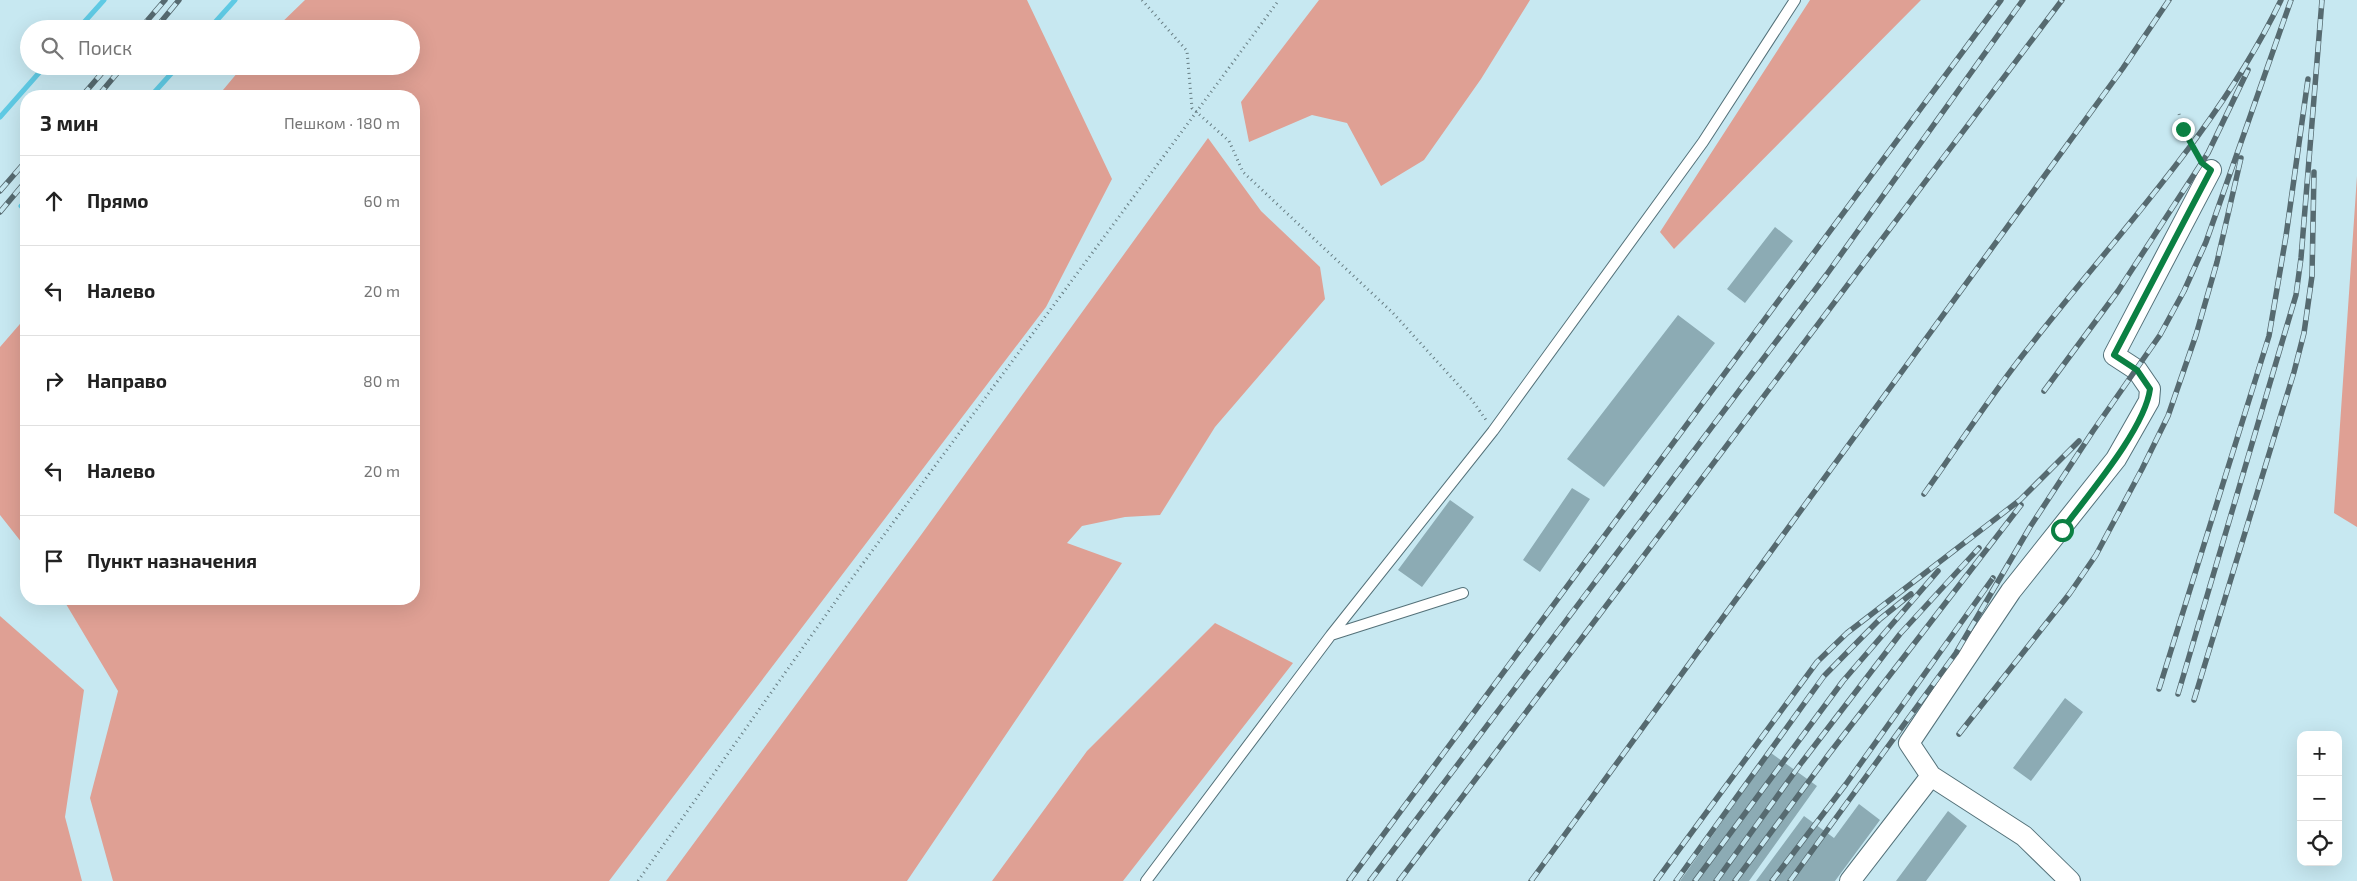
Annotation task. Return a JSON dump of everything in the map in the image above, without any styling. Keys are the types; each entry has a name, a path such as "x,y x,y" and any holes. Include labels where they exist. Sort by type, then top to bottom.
{"street":[{"path":"2070,881 2024,836 1931,776 1910,743 2011,590 2062,530 2116,459 2149,401 2150,389 2137,370 2114,355 2211,170"},
{"path":"1850,881 1931,776"}],"lane":[{"path":"1146,881 1331,635 1493,431 1703,142 1795,0"},
{"path":"1331,635 1463,593"}],"path":[{"path":"1142,0 1187,51 1192,108 1196,114 1229,141 1243,172 1393,313 1472,400 1493,431"},
{"path":"638,881 850,581 1279,0"},
{"path":"2179,114 2190,145 2202,163 2211,170"}],"shaded area":[{"path":"305,0 1027,0 1112,179 1046,307 609,881 113,881 90,798 118,691 67,605 420,605 420,90 223,90 236,75 420,75 420,20 284,20"},
{"path":"1319,0 1530,0 1481,79 1424,160 1381,186 1347,123 1312,115 1249,142 1241,102"},
{"path":"1810,0 1921,0 1674,249 1660,232"},
{"path":"1208,138 1261,211 1320,267 1325,299 1215,427 1160,515 1125,517 1082,526 1067,543 1122,563 907,881 666,881 921,535"},
{"path":"2357,176 2357,527 2334,513"},
{"path":"20,324 20,540 0,515 0,347"},
{"path":"0,616 84,690 65,817 82,881 0,881"},
{"path":"1215,623 1293,663 1123,881 992,881 1087,751"}],"building":[{"path":"1775,227 1793,241 1745,303 1727,289"},
{"path":"1678,315 1715,343 1604,487 1567,459"},
{"path":"1572,488 1590,499 1540,572 1523,560"},
{"path":"1450,500 1474,517 1422,587 1398,570"},
{"path":"2065,698 2083,712 2031,781 2013,768"},
{"path":"1771,753 1817,786 1749,881 1680,881"},
{"path":"1859,804 1880,820 1835,881 1756,881 1804,816 1834,838"},
{"path":"1948,811 1967,826 1926,881 1896,881"}],"waterway":[{"path":"86,20 104,0"},
{"path":"217,20 235,0"},
{"path":"24,90 37,75"},
{"path":"156,90 170,75"},
{"path":"0,117 20,94"}],"railway":[{"path":"148,20 165,0"},
{"path":"162,20 179,0"},
{"path":"1349,881 2001,0"},
{"path":"1370,881 1827,274 2023,0"},
{"path":"1399,881 2062,0"},
{"path":"1531,881 2123,68 2169,0"},
{"path":"1924,494 2016,364 2197,137 2228,93 2256,47 2281,0"},
{"path":"1790,881 1956,653 2030,527 2093,431 2160,335 2184,291 2206,242 2291,0"},
{"path":"2178,694 2296,295 2301,258 2322,0"},
{"path":"2044,391 2118,291 2208,153 2248,70"},
{"path":"87,90 100,75"},
{"path":"103,90 116,75"},
{"path":"2159,689 2269,336 2286,236 2308,79"},
{"path":"1959,734 2070,593 2096,555 2168,416 2196,335 2217,262 2241,158"},
{"path":"0,191 20,168"},
{"path":"2194,700 2294,372 2304,333 2312,276 2314,172"},
{"path":"0,212 20,188"},
{"path":"1656,881 1817,662 1847,633 2020,500 2079,441"},
{"path":"1735,881 1829,754 2021,505"},
{"path":"1716,881 1802,762 1900,634 1979,548"},
{"path":"1695,881 1843,681 1938,571"},
{"path":"1772,881 1846,784 1993,578"},
{"path":"1676,881 1824,676 1880,619 1911,594"}],"route":[{"path":"2062,530 2116,459 2149,401 2150,389 2137,370 2114,355 2211,170 2202,163 2190,145 2183,129"}]}
